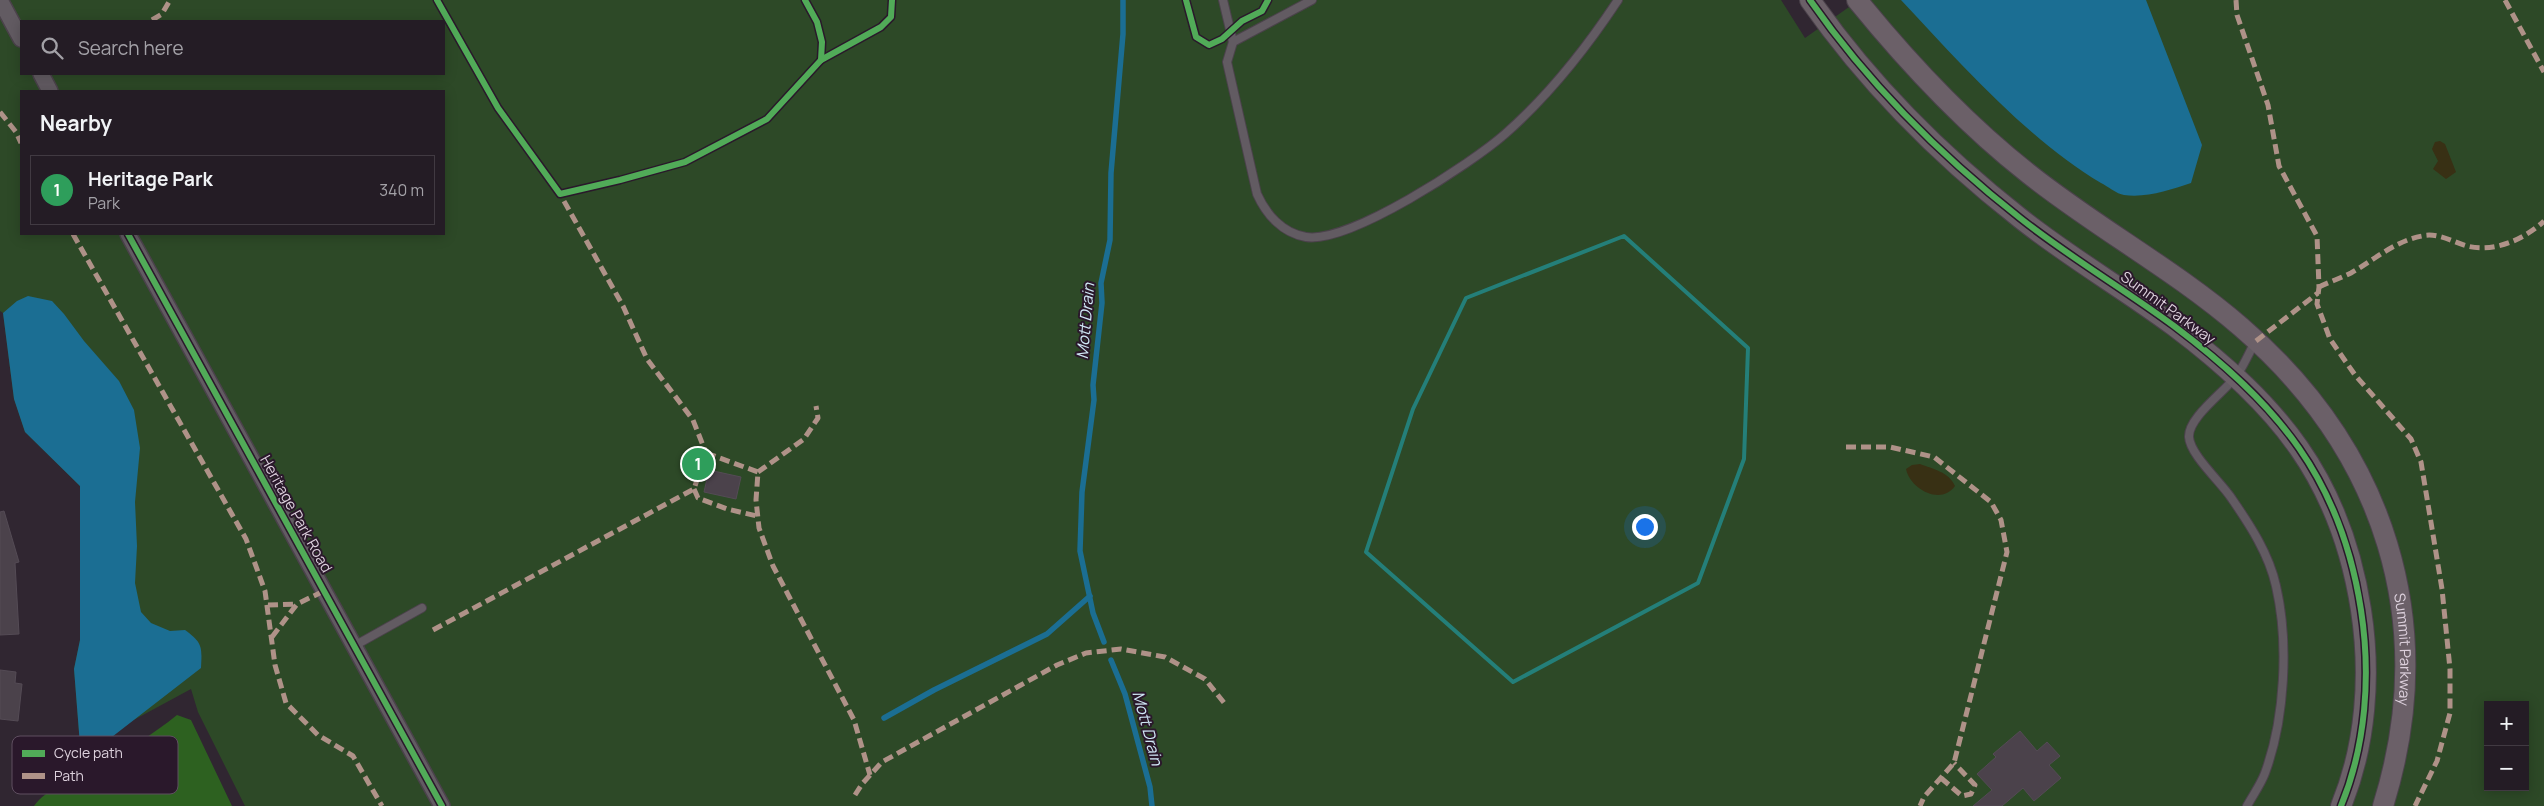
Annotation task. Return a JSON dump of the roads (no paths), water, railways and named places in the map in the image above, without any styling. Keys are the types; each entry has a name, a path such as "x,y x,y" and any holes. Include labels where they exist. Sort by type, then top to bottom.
{"street":[{"path":"0,0 20,37"},
{"name":"Summit Parkway","path":"1810,0 1871,78 1925,135 1971,177 2044,236 2173,325 2236,376 2268,407 2301,449 2332,509 2343,535 2357,583 2364,630 2366,677 2364,705 2354,764 2341,806"},
{"name":"Summit Parkway","path":"1857,0 1897,50 1983,136 2029,174 2214,306 2256,341 2307,394 2345,446 2367,489 2392,561 2405,638 2405,687 2399,740 2383,806"},
{"path":"41,75 49,90"},
{"name":"Heritage Park Road","path":"129,235 442,806"}],"lane":[{"path":"1223,0 1233,42 1227,62 1257,194 1264,210 1284,228 1306,237 1330,235 1416,196 1484,152 1542,98 1618,0"},
{"path":"1233,42 1312,0"},
{"path":"2247,806 2265,773 2276,731 2284,675 2280,608 2276,584 2256,535 2228,491 2193,449 2189,437 2193,426 2208,406 2236,376 2256,341"},
{"path":"354,646 422,608"}],"water":[{"path":"1901,0 2146,0 2202,145 2191,183 2158,193 2133,196 2115,192 2074,166 2021,123 1970,74"},
{"path":"28,296 52,301 119,381 134,410 140,448 135,502 137,546 135,583 141,612 151,623 170,631 185,630 195,638 201,650 201,668 113,736 79,736 74,669 80,640 80,486 25,432 14,399 3,313 17,301"}],"waterway":[{"name":"Mott Drain","path":"1104,642 1093,613 1080,551 1082,492 1094,400 1093,385 1102,303 1101,283 1110,240 1111,173 1123,34 1123,0"},
{"path":"884,718 934,690 1047,634 1090,596"},
{"name":"Mott Drain","path":"1111,660 1125,694 1150,787 1152,806"}],"place":[{"name":"Heritage Park","path":"698,464"}]}
